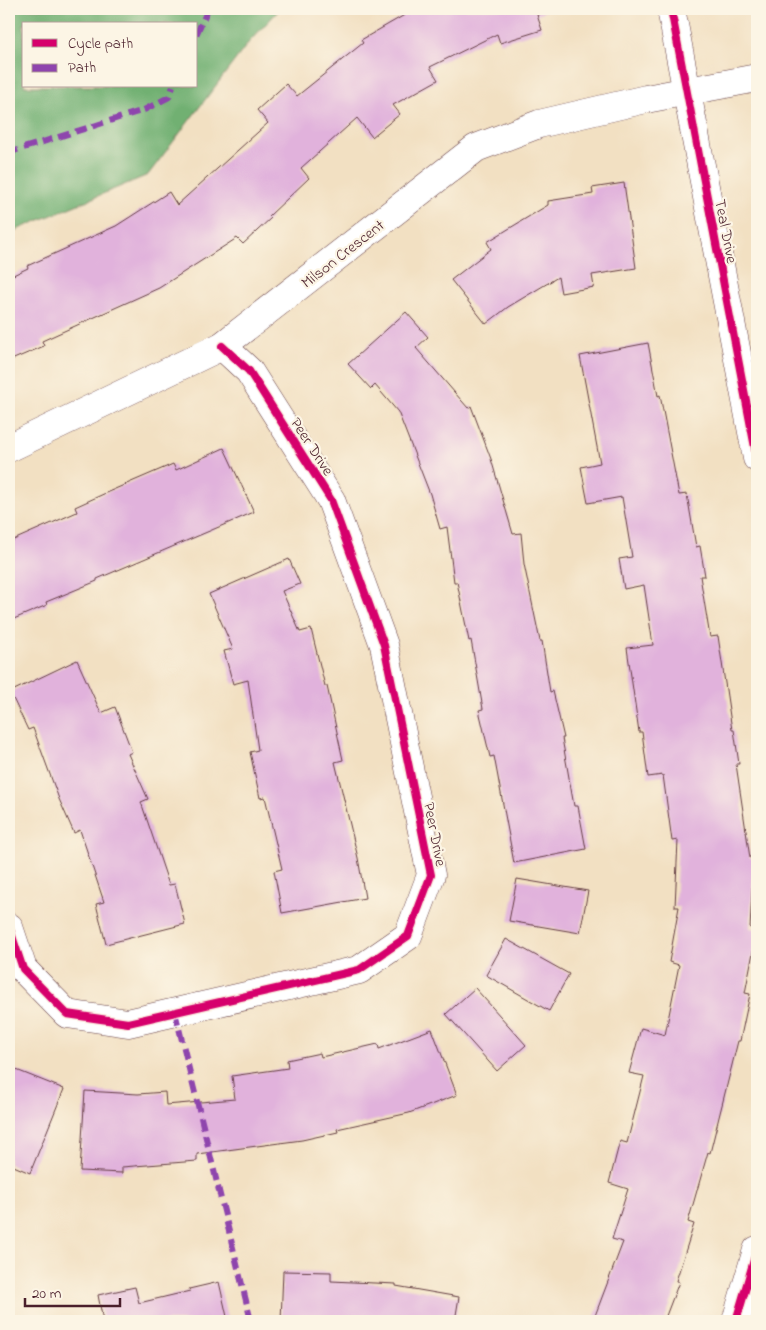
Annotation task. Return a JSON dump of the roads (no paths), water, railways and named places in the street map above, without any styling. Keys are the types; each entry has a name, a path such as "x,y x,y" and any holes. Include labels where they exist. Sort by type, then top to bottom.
{"street":[{"name":"Teal Drive","path":"671,9 757,458"},
{"name":"Milson Crescent","path":"9,448 222,346 476,148 539,124 646,99 757,78"},
{"name":"Peer Drive","path":"9,927 23,969 67,1014 128,1023 359,970 408,936 431,875 384,645 331,500 249,371 222,346"},
{"path":"736,1321 757,1250"}]}
